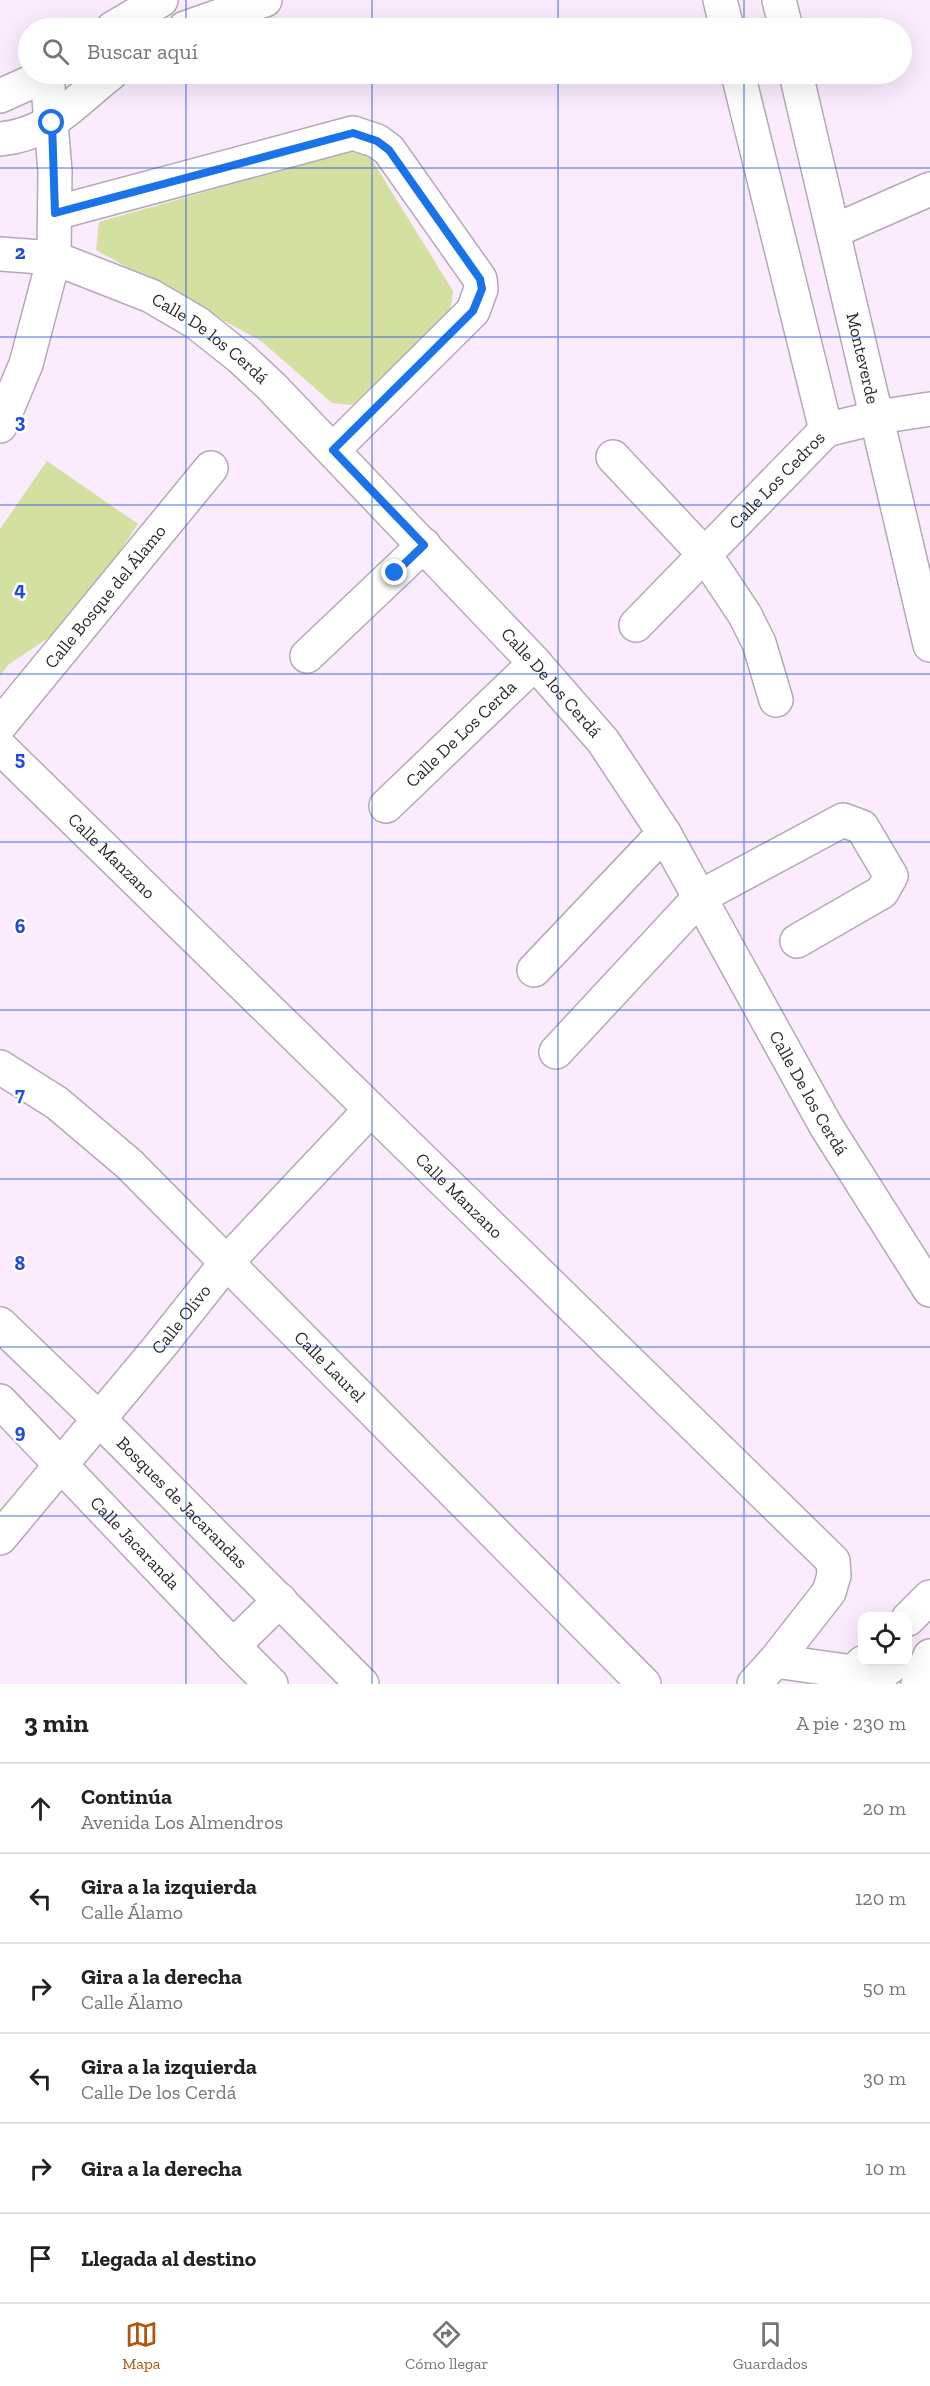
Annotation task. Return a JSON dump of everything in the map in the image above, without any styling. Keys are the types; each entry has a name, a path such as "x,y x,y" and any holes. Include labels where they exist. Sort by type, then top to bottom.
{"street":[{"path":"130,18 161,0"},
{"path":"204,18 229,5 265,0"},
{"path":"720,0 724,18"},
{"path":"779,0 784,18"},
{"path":"0,96 26,84"},
{"path":"0,426 26,364 54,258 55,213 49,84"},
{"path":"0,139 30,134 52,123 98,84"},
{"path":"740,84 826,429"},
{"name":"Monteverde","path":"798,84 930,645"},
{"path":"55,213 353,133 377,141 389,150 480,279 482,289 473,311 333,450"},
{"path":"834,231 930,189"},
{"name":"Calle De los Cerdá","path":"0,254 54,258 151,296 197,322 241,358 333,450 535,663 603,741 664,833 826,1126 930,1290"},
{"name":"Calle Los Cedros","path":"636,625 826,429 878,417 930,409"},
{"path":"613,457 705,555 750,624 759,643 776,700"},
{"name":"Calle Bosque del Álamo","path":"0,725 211,468"},
{"path":"307,656 424,545"},
{"name":"Calle De Los Cerda","path":"387,806 535,663"},
{"name":"Calle Manzano","path":"0,747 833,1561 834,1575 829,1592 765,1672"},
{"path":"556,1052 700,897 843,820 862,827 891,876 882,892 797,941"},
{"path":"534,970 664,833"},
{"name":"Calle Laurel","path":"0,1067 57,1103 129,1164 644,1684"},
{"name":"Calle Olivo","path":"0,1538 100,1420 226,1263 370,1110"},
{"name":"Bosques de Jacarandas","path":"0,1324 100,1420 362,1684"},
{"name":"Calle Jacaranda","path":"0,1401 272,1684"},
{"path":"912,1615 930,1597"},
{"path":"233,1646 280,1600"},
{"path":"912,1650 930,1638"},
{"path":"918,1684 930,1656"},
{"path":"856,1676 885,1666"},
{"name":"Calle Manzano","path":"765,1672 856,1676"}],"green space":[{"path":"364,147 453,291 450,313 352,405 332,403 261,341 96,250 99,222"},
{"path":"47,461 138,524 72,622 8,665 0,676 0,529"}],"route":[{"path":"52,123 55,213 353,133 377,141 389,150 480,279 482,289 473,311 333,450 424,545 395,573"}]}
